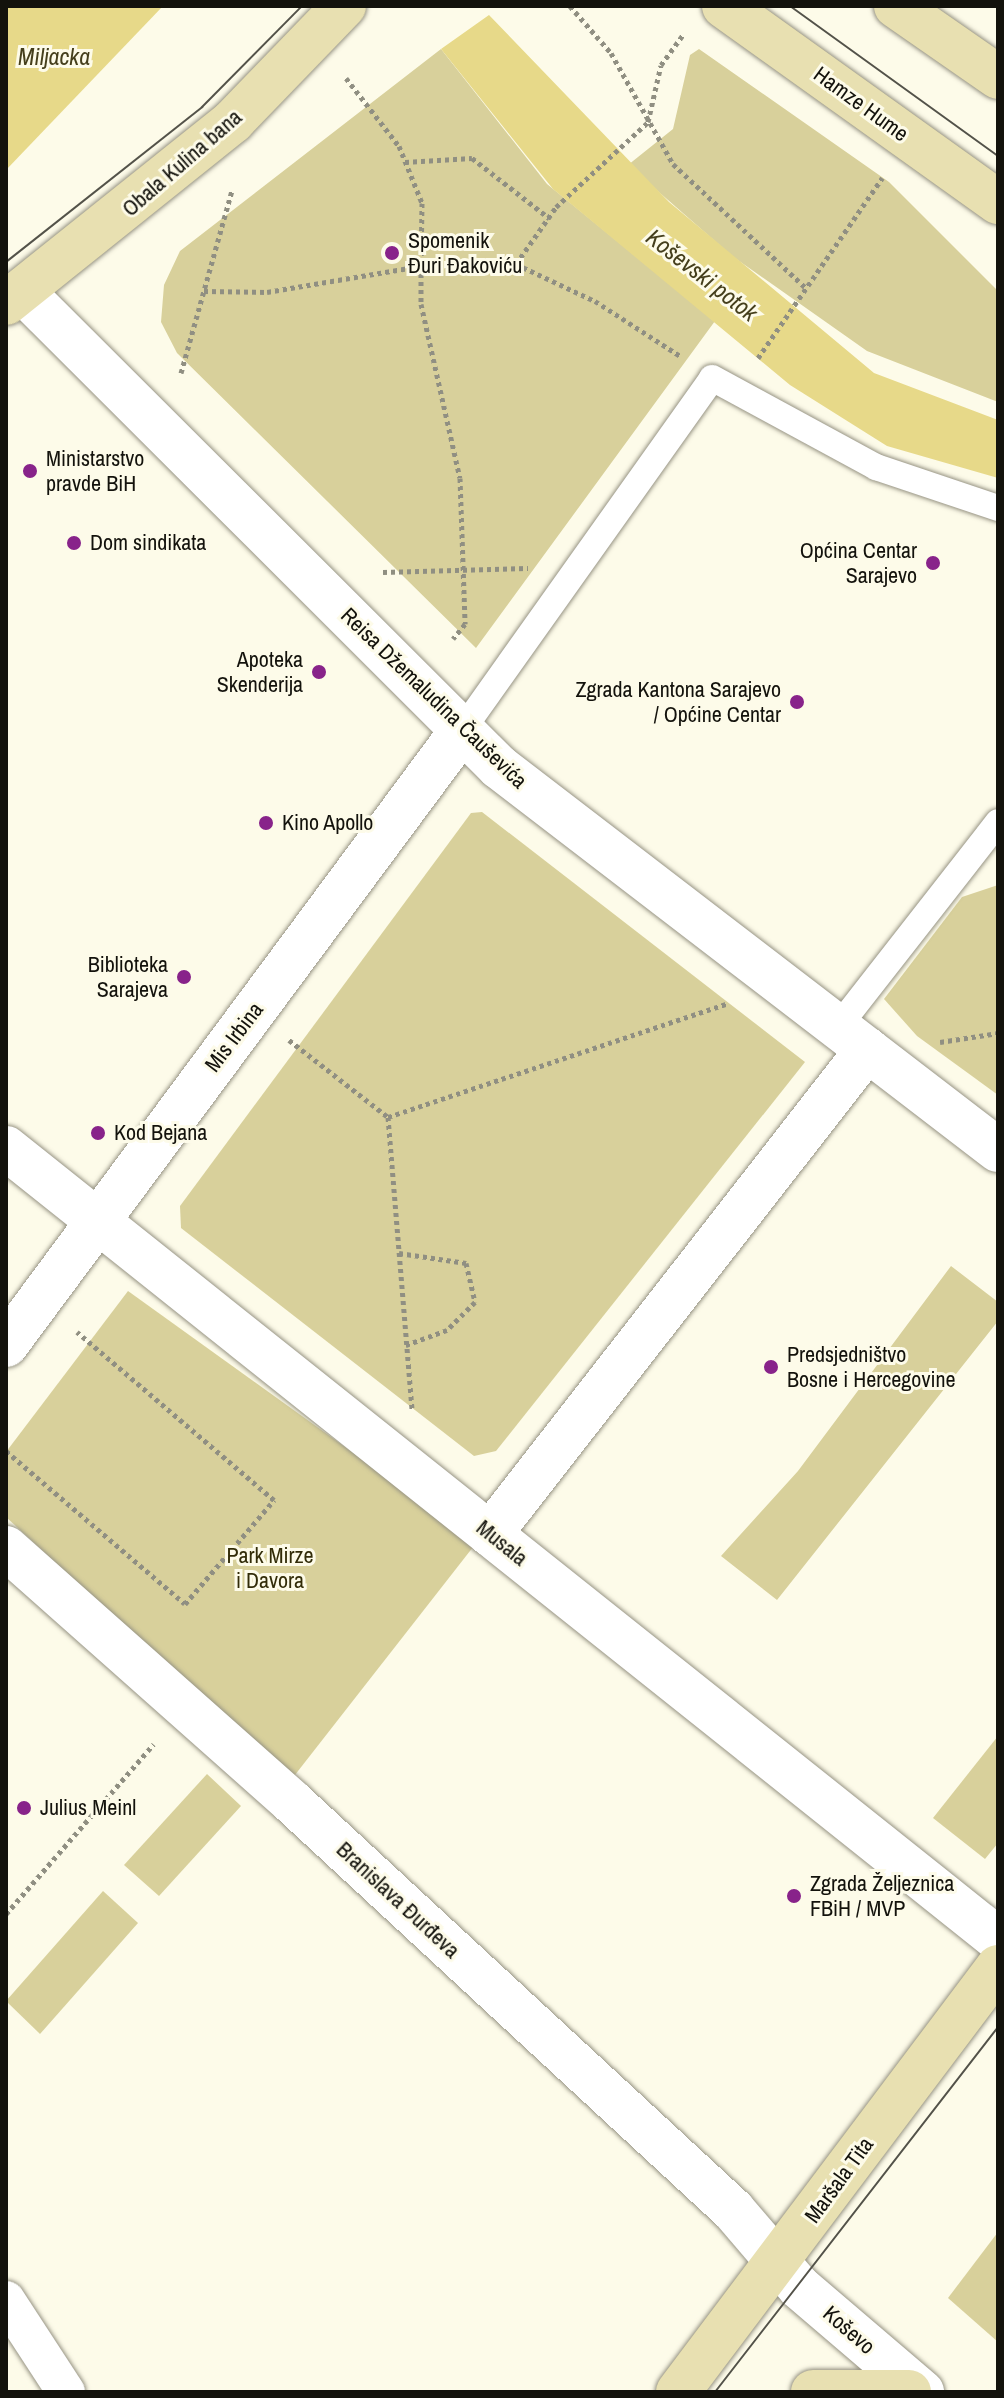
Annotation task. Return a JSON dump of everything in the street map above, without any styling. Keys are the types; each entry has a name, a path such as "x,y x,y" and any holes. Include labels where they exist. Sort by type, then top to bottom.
{"main road":[{"name":"Obala Kulina bana","path":"14,297 233,121 344,6"},
{"name":"Hamze Hume","path":"724,6 998,202"},
{"path":"896,6 998,77"},
{"name":"Maršala Tita","path":"678,2392 777,2266 998,1967"},
{"path":"813,2392 909,2392"}],"street":[{"name":"Reisa Džemaludina Čauševića","path":"14,297 499,767 998,1150"},
{"name":"Mis Irbina","path":"6,1345 463,729"},
{"path":"490,1534 853,1038"},
{"name":"Musala","path":"6,1148 998,1939"},
{"name":"Branislava Đurđeva","path":"6,1548 186,1707 733,2210 777,2266"},
{"name":"Koševo","path":"777,2266 922,2392"},
{"path":"6,2300 66,2392"}],"lane":[{"path":"463,729 712,378 876,467 998,508"},
{"path":"853,1038 998,822"}],"path":[{"path":"570,6 611,53 673,164 807,289"},
{"path":"516,264 556,207 648,122 661,65 687,29"},
{"path":"346,78 405,162 422,203 421,304 460,478 465,624 453,639"},
{"path":"405,162 472,158 549,218"},
{"path":"754,362 887,171"},
{"path":"181,373 232,190"},
{"path":"204,291 267,292 421,266 516,264 595,301 686,360"},
{"path":"383,572 534,568"},
{"path":"388,1117 739,999"},
{"path":"929,1044 998,1033"},
{"path":"399,1253 466,1263 475,1302 447,1330 406,1345"},
{"path":"6,1451 185,1604 274,1500 74,1329"},
{"path":"6,1914 186,1707"}],"green space":[{"path":"441,49 547,184 715,321 476,648 177,353 161,322 164,285 180,251"},
{"path":"699,49 889,182 998,291 998,402 867,351 732,256 628,165 673,129 690,55"},
{"path":"482,812 805,1062 496,1451 474,1456 181,1228 180,1206 471,813"},
{"path":"998,885 998,1095 917,1036 884,999 962,897"},
{"path":"951,1266 998,1302 998,1321 777,1600 721,1556 798,1471"},
{"name":"Park Mirze i Davora","path":"128,1291 477,1542 291,1780 6,1517 6,1452"},
{"path":"998,1736 998,1843 985,1859 933,1818"},
{"path":"207,1774 241,1806 159,1896 124,1865"},
{"path":"103,1891 138,1923 40,2034 6,2001"},
{"path":"998,2232 998,2342 948,2298"}],"water":[{"name":"Miljacka","path":"6,6 163,6 6,170"},
{"name":"Koševski potok","path":"489,15 669,202 874,373 998,420 998,478 887,446 790,385 553,189 441,49"}],"tram line":[{"path":"6,262 202,107 302,6"},
{"path":"790,6 998,156"},
{"path":"715,2392 998,2027"}],"place":[{"name":"Spomenik Đuri Đakoviću","path":"392,253"},
{"name":"Ministarstvo pravde BiH","path":"30,471"},
{"name":"Dom sindikata","path":"74,543"},
{"name":"Općina Centar Sarajevo","path":"933,563"},
{"name":"Apoteka Skenderija","path":"319,672"},
{"name":"Zgrada Kantona Sarajevo / Općine Centar","path":"797,702"},
{"name":"Kino Apollo","path":"266,823"},
{"name":"Biblioteka Sarajeva","path":"184,977"},
{"name":"Kod Bejana","path":"98,1133"},
{"name":"Predsjedništvo Bosne i Hercegovine","path":"771,1367"},
{"name":"Julius Meinl","path":"24,1808"},
{"name":"Zgrada Željeznica FBiH / MVP","path":"794,1896"}]}
